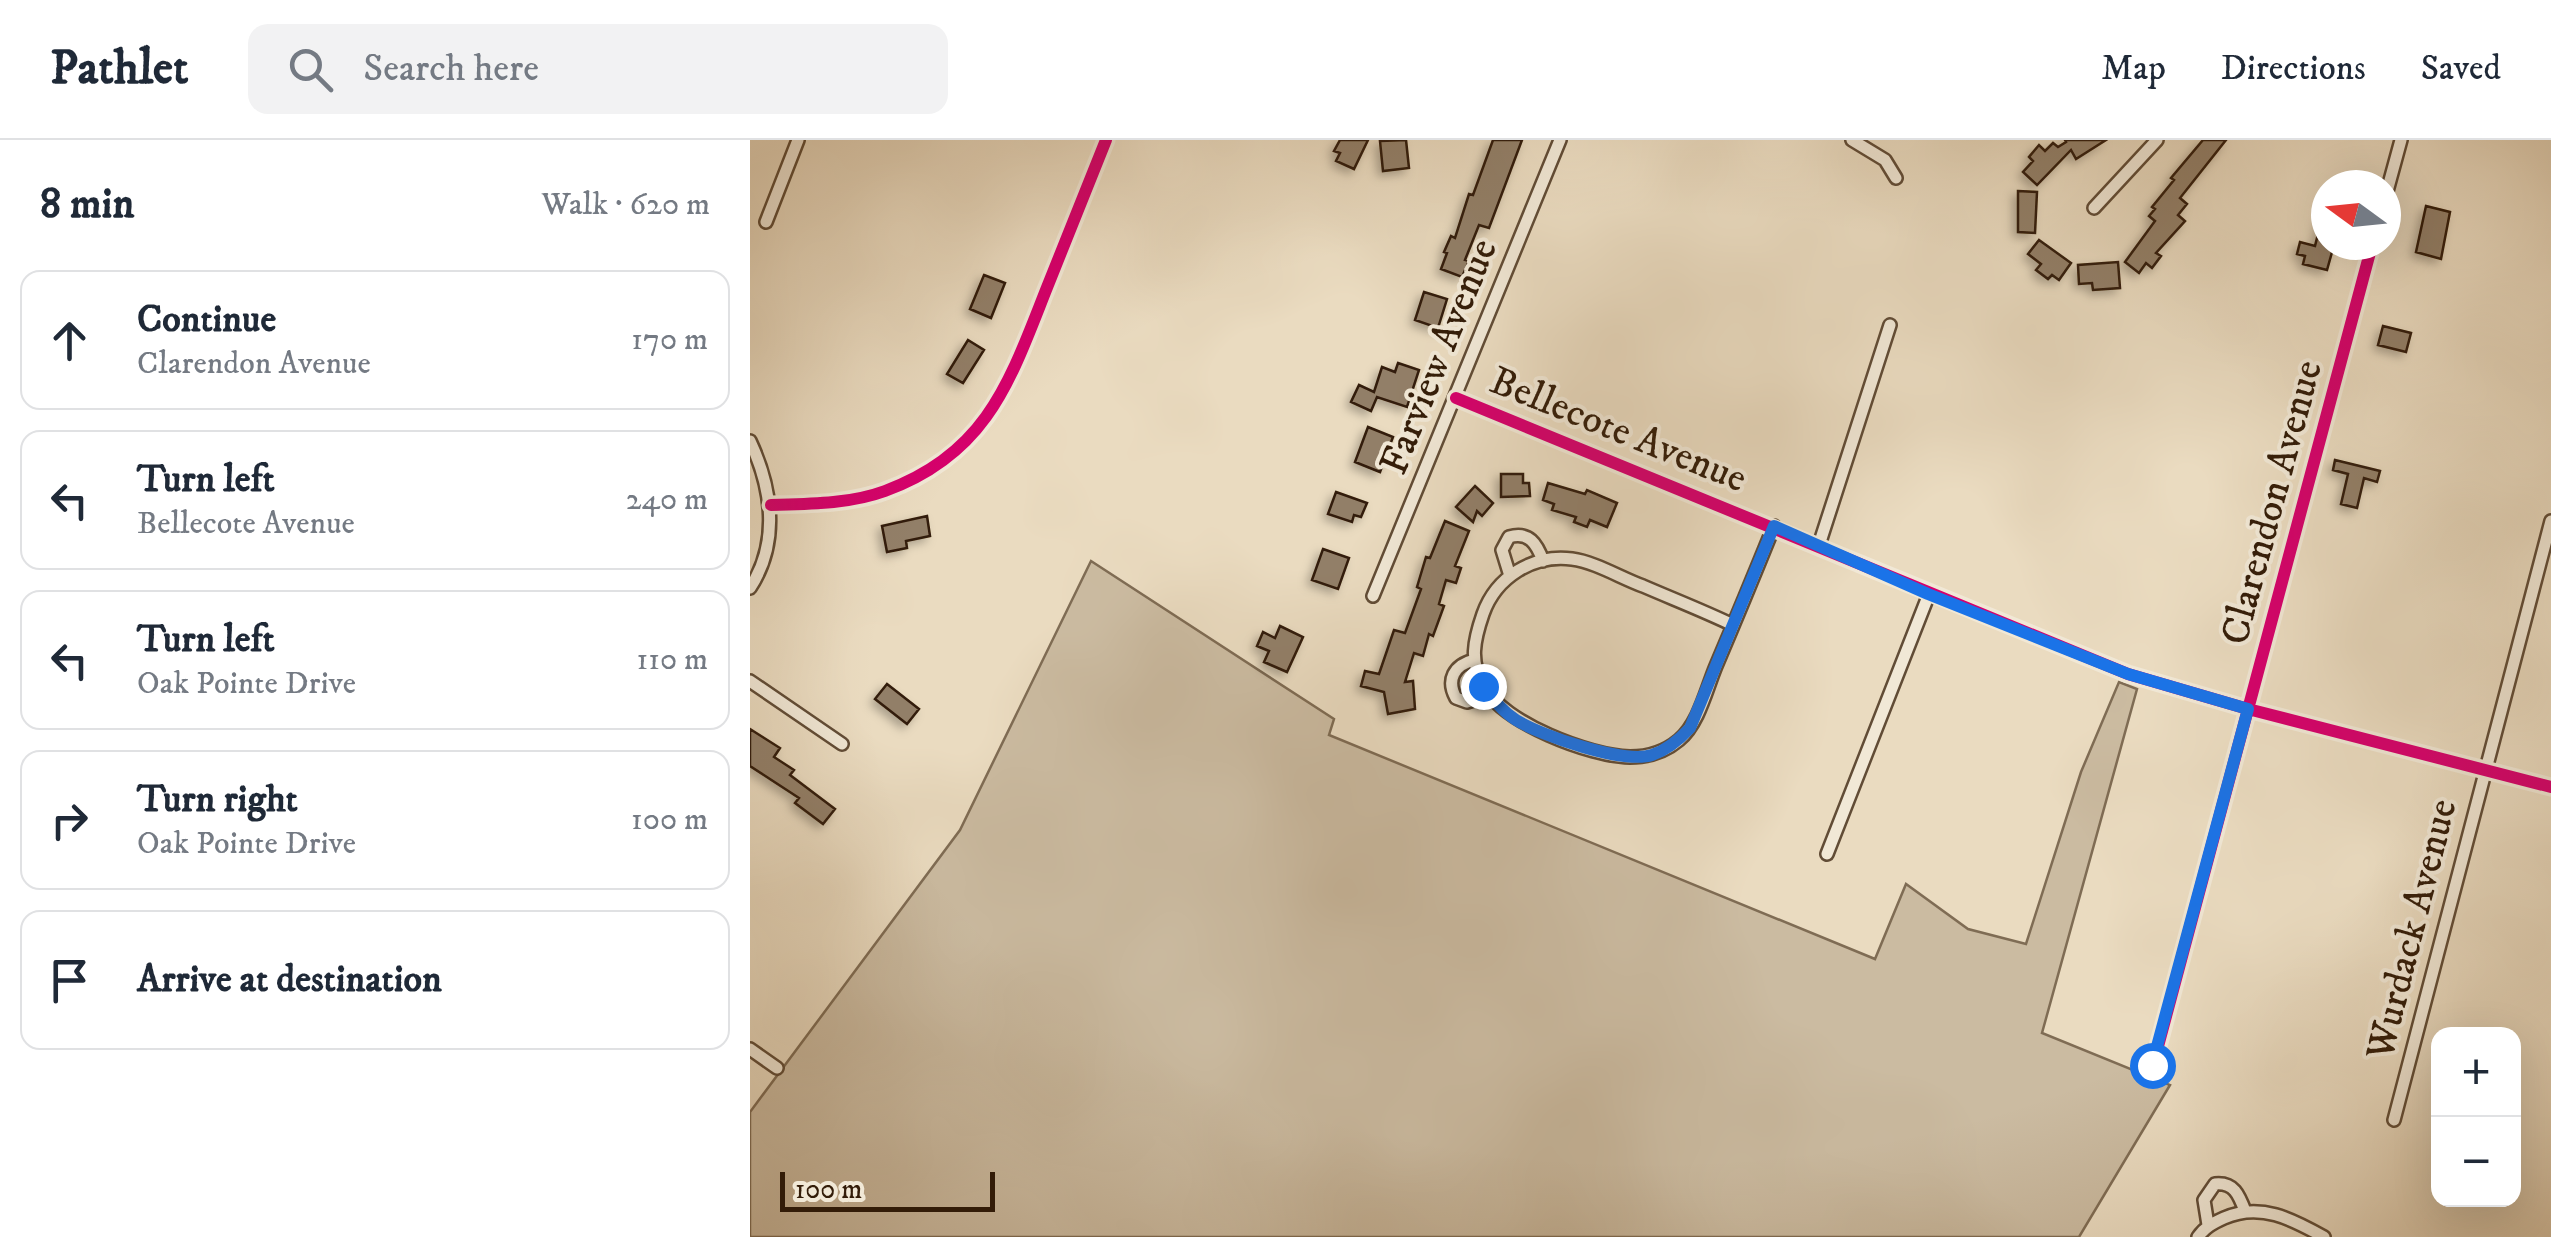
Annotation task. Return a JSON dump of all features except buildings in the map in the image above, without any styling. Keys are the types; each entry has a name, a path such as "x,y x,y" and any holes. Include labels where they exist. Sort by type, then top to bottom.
{"street":[{"path":"766,222 798,140"},
{"path":"772,505 827,503 884,492 945,460 976,432 1002,394 1106,140"},
{"name":"Farview Avenue","path":"1373,596 1560,140"},
{"path":"1852,140 1885,160 1896,178"},
{"path":"2094,208 2157,140"},
{"path":"2393,170 2401,140"},
{"name":"Clarendon Avenue","path":"2152,1065 2368,260"},
{"path":"1820,545 1890,324"},
{"name":"Bellecote Avenue","path":"1456,398 2128,674 2551,787"},
{"path":"750,441 772,505 768,542 750,588"},
{"name":"Wurdack Avenue","path":"2394,1120 2551,521"},
{"path":"1734,625 1575,559 1543,561 1510,576 1487,602 1474,645 1474,660 1483,686 1517,721 1618,756 1652,755 1676,742 1690,728 1734,625 1774,526"},
{"path":"1510,576 1502,550 1510,537 1530,537 1543,561"},
{"path":"1827,854 1928,594"},
{"path":"1474,660 1460,666 1452,676 1451,689 1456,698 1468,702 1490,695"},
{"path":"750,682 842,744"},
{"path":"750,1049 777,1068"},
{"path":"2208,1225 2204,1200 2215,1184 2225,1183 2234,1188 2246,1211"},
{"path":"2198,1237 2208,1225 2246,1211 2274,1212 2324,1237"}],"shaded area":[{"path":"1091,561 1334,719 1329,735 1875,959 1906,884 1968,929 2026,944 2081,772 2119,682 2137,689 2042,1033 2170,1085 2079,1237 750,1237 750,1112 960,830"}],"cycle path":[{"path":"771,505 844,501 885,491 948,457 971,435 990,411 1020,355 1106,140"},
{"path":"2153,1065 2368,260"},
{"path":"1456,398 2128,674 2551,787"}],"route":[{"path":"1483,686 1517,721 1579,745 1630,757 1652,755 1676,742 1690,728 1774,526 1928,594 2128,674 2248,709 2152,1065"}]}
